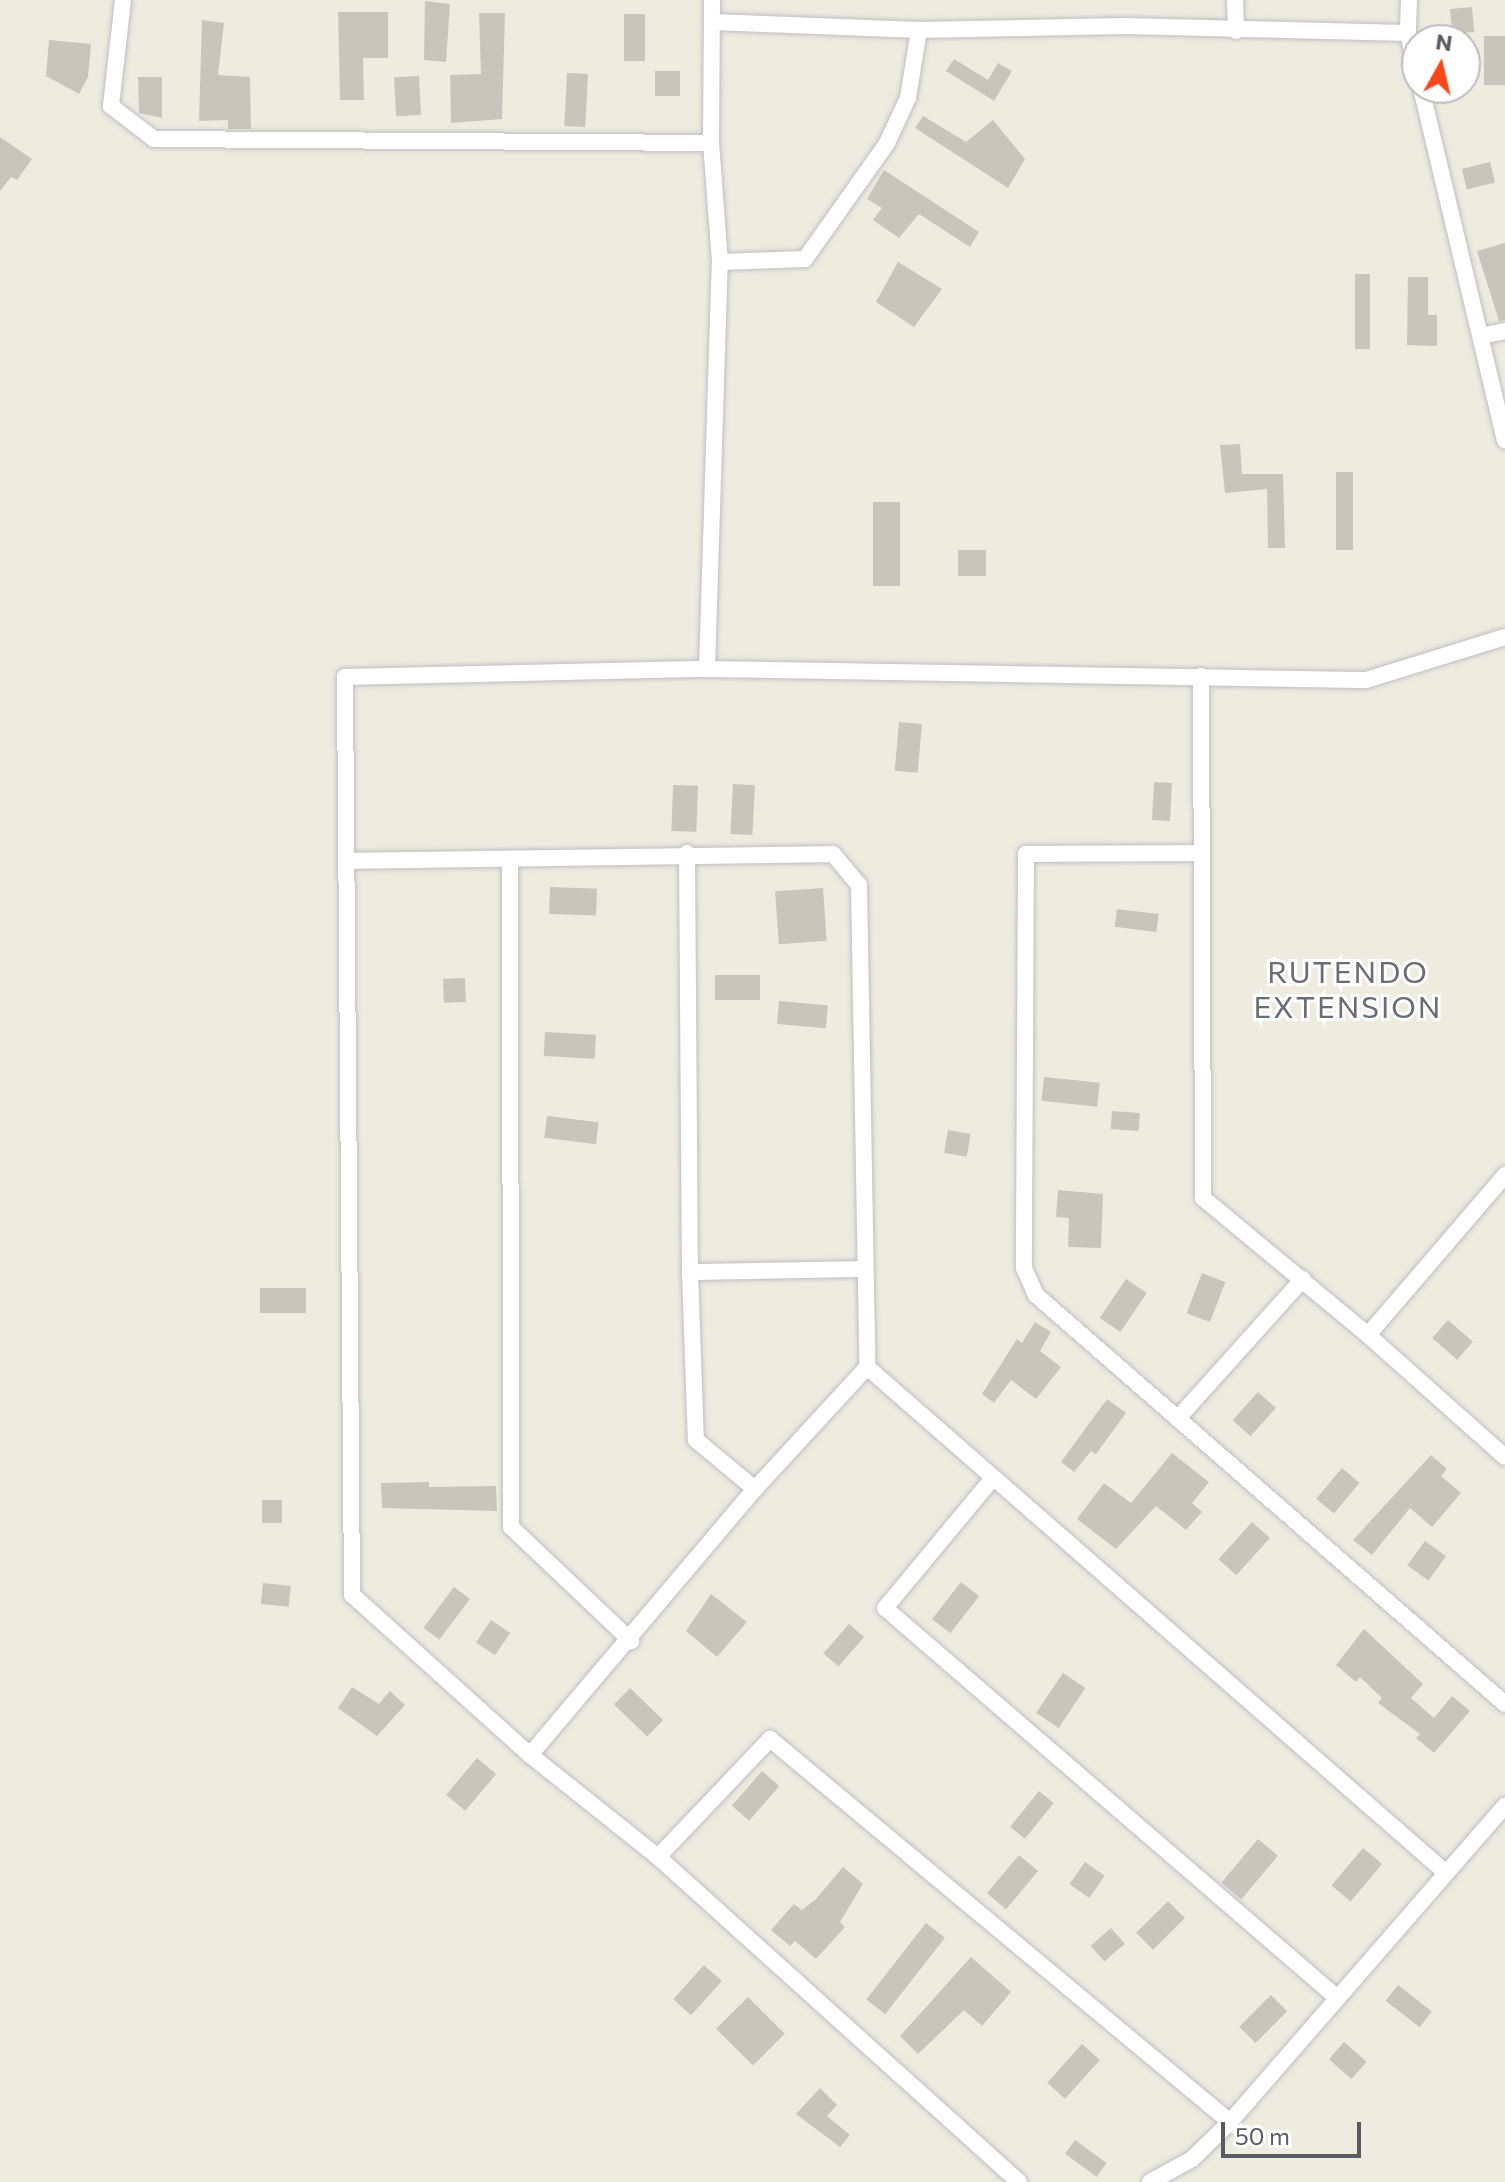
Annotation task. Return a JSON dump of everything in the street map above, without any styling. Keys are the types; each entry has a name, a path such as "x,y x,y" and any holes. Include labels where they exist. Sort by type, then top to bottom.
{"street":[{"path":"123,0 111,106 154,139 711,143"},
{"path":"707,669 720,262 711,143 712,0"},
{"path":"1235,0 1236,31"},
{"path":"1408,24 1409,0"},
{"path":"713,22 919,30 1401,33"},
{"path":"720,262 805,259 887,143 908,98 919,30"},
{"path":"1424,104 1457,253 1481,336 1505,440"},
{"path":"1481,336 1505,331"},
{"path":"1019,2182 658,1857 530,1755 352,1595 345,677 707,669 1366,680 1505,637"},
{"path":"1201,676 1203,1198 1303,1279 1503,1452"},
{"path":"346,861 510,860 687,853 833,854 859,885 861,1269 867,1367 1445,1872"},
{"path":"687,853 690,1272 696,1440 755,1489"},
{"path":"1201,853 1026,854 1024,1268 1036,1295 1180,1416 1505,1704"},
{"path":"510,860 511,1527 631,1641"},
{"path":"1368,1335 1505,1175"},
{"path":"690,1272 861,1269"},
{"path":"1180,1416 1303,1279"},
{"path":"530,1755 631,1641 755,1489 867,1367"},
{"path":"993,1478 885,1608 1335,1996"},
{"path":"658,1857 770,1739 1230,2122"},
{"path":"1150,2182 1192,2159 1230,2122 1335,1996 1505,1806"}],"building":[{"path":"425,1 450,4 446,62 424,60"},
{"path":"1472,7 1473,24 1451,24 1450,9"},
{"path":"338,12 388,12 388,58 363,58 364,100 340,100"},
{"path":"479,13 505,13 502,119 451,123 450,75 481,74"},
{"path":"624,14 645,14 645,61 624,61"},
{"path":"202,20 224,23 218,75 250,77 251,129 228,129 228,120 199,121"},
{"path":"1484,36 1505,36 1505,85 1484,85"},
{"path":"49,40 91,44 88,77 79,94 46,76"},
{"path":"954,59 988,80 998,63 1012,71 994,101 946,71"},
{"path":"655,71 680,71 680,96 655,96"},
{"path":"567,73 588,74 585,127 564,126"},
{"path":"419,76 421,115 396,116 394,77"},
{"path":"138,77 162,77 162,118 139,113"},
{"path":"923,116 966,142 993,120 1025,159 1008,188 915,128"},
{"path":"0,137 32,159 17,180 11,177 0,191"},
{"path":"1490,162 1495,182 1467,189 1462,169"},
{"path":"884,170 979,232 970,247 919,214 899,238 873,220 882,208 867,199"},
{"path":"1505,243 1505,320 1499,321 1477,251"},
{"path":"898,262 942,289 914,327 876,302"},
{"path":"1355,274 1370,274 1370,349 1355,349"},
{"path":"1408,277 1428,277 1428,315 1437,315 1437,346 1407,345"},
{"path":"1240,444 1242,474 1283,474 1285,548 1268,548 1267,489 1225,493 1220,445"},
{"path":"1336,472 1353,472 1353,550 1336,550"},
{"path":"873,502 900,502 900,586 873,586"},
{"path":"958,550 986,550 986,576 958,576"},
{"path":"899,722 922,724 918,773 895,771"},
{"path":"1154,782 1172,783 1170,821 1152,820"},
{"path":"733,784 755,785 752,835 730,834"},
{"path":"673,785 698,786 696,832 671,831"},
{"path":"550,887 597,889 596,916 549,914"},
{"path":"823,888 827,941 779,944 775,891"},
{"path":"1117,909 1159,914 1156,932 1115,927"},
{"path":"715,975 760,975 760,1000 715,1000"},
{"path":"465,978 466,1002 444,1003 443,979"},
{"path":"779,1001 828,1005 826,1028 777,1024"},
{"path":"545,1032 596,1035 595,1059 544,1056"},
{"path":"1044,1077 1100,1083 1097,1107 1041,1101"},
{"path":"1112,1111 1140,1113 1139,1131 1111,1129"},
{"path":"547,1116 599,1122 596,1144 544,1138"},
{"path":"948,1130 971,1134 967,1157 944,1153"},
{"path":"1058,1190 1103,1194 1101,1248 1068,1247 1069,1218 1056,1217"},
{"path":"1202,1273 1225,1282 1210,1322 1187,1313"},
{"path":"1126,1279 1147,1293 1120,1332 1100,1318"},
{"path":"260,1288 306,1288 306,1313 260,1313"},
{"path":"1448,1320 1473,1342 1457,1360 1432,1338"},
{"path":"1035,1322 1051,1332 1040,1351 1061,1367 1036,1399 1011,1380 994,1403 982,1394 1017,1339 1022,1343"},
{"path":"1258,1392 1276,1408 1250,1436 1233,1420"},
{"path":"1107,1399 1126,1413 1096,1454 1091,1451 1074,1472 1061,1462"},
{"path":"1172,1453 1209,1482 1192,1503 1202,1512 1186,1530 1156,1506 1116,1549 1077,1519 1104,1483 1131,1503"},
{"path":"1431,1455 1447,1469 1441,1476 1461,1493 1432,1527 1410,1508 1372,1555 1353,1540"},
{"path":"1342,1468 1360,1483 1334,1513 1316,1499"},
{"path":"429,1482 429,1487 496,1486 497,1511 382,1508 381,1483"},
{"path":"262,1500 282,1500 282,1523 262,1523"},
{"path":"1252,1522 1270,1538 1236,1575 1219,1559"},
{"path":"1425,1541 1446,1556 1428,1581 1407,1565"},
{"path":"961,1582 979,1596 950,1633 932,1619"},
{"path":"263,1583 291,1586 289,1607 261,1604"},
{"path":"454,1587 470,1599 439,1640 423,1628"},
{"path":"711,1594 747,1622 717,1657 686,1631"},
{"path":"491,1620 510,1633 495,1655 476,1642"},
{"path":"849,1624 864,1637 839,1667 823,1653"},
{"path":"1364,1629 1423,1684 1411,1698 1434,1718 1452,1696 1470,1711 1434,1753 1416,1738 1420,1734 1378,1703 1382,1698 1360,1677 1356,1682 1336,1665"},
{"path":"1063,1673 1085,1688 1059,1728 1036,1713"},
{"path":"352,1687 379,1704 390,1691 405,1705 377,1736 338,1708"},
{"path":"630,1688 663,1720 647,1736 614,1705"},
{"path":"477,1758 496,1774 465,1811 446,1795"},
{"path":"762,1771 779,1786 749,1821 732,1806"},
{"path":"1039,1791 1054,1803 1025,1839 1010,1827"},
{"path":"1258,1839 1278,1856 1241,1899 1221,1883"},
{"path":"1363,1848 1382,1864 1351,1902 1332,1886"},
{"path":"1019,1855 1038,1871 1006,1909 987,1893"},
{"path":"1085,1862 1105,1876 1089,1898 1070,1884"},
{"path":"843,1867 863,1884 840,1922 845,1927 816,1959 795,1941 790,1946 771,1930 794,1904 802,1910 816,1899"},
{"path":"1168,1901 1185,1918 1153,1950 1136,1933"},
{"path":"926,1923 945,1938 885,2014 866,1999"},
{"path":"1111,1928 1125,1944 1104,1962 1091,1946"},
{"path":"971,1957 1011,1992 982,2026 964,2010 918,2054 900,2036"},
{"path":"704,1965 722,1981 691,2015 673,1999"},
{"path":"1398,1985 1432,2011 1420,2027 1386,2001"},
{"path":"1271,1995 1287,2011 1255,2043 1239,2027"},
{"path":"748,1997 785,2034 753,2066 716,2029"},
{"path":"1344,2042 1367,2062 1352,2079 1329,2059"},
{"path":"1082,2044 1100,2060 1065,2099 1047,2083"},
{"path":"820,2088 837,2105 827,2116 850,2135 840,2147 796,2114"},
{"path":"1075,2140 1107,2163 1097,2177 1065,2154"}],"district":[{"name":"RUTENDO EXTENSION","path":"1348,988"}]}
